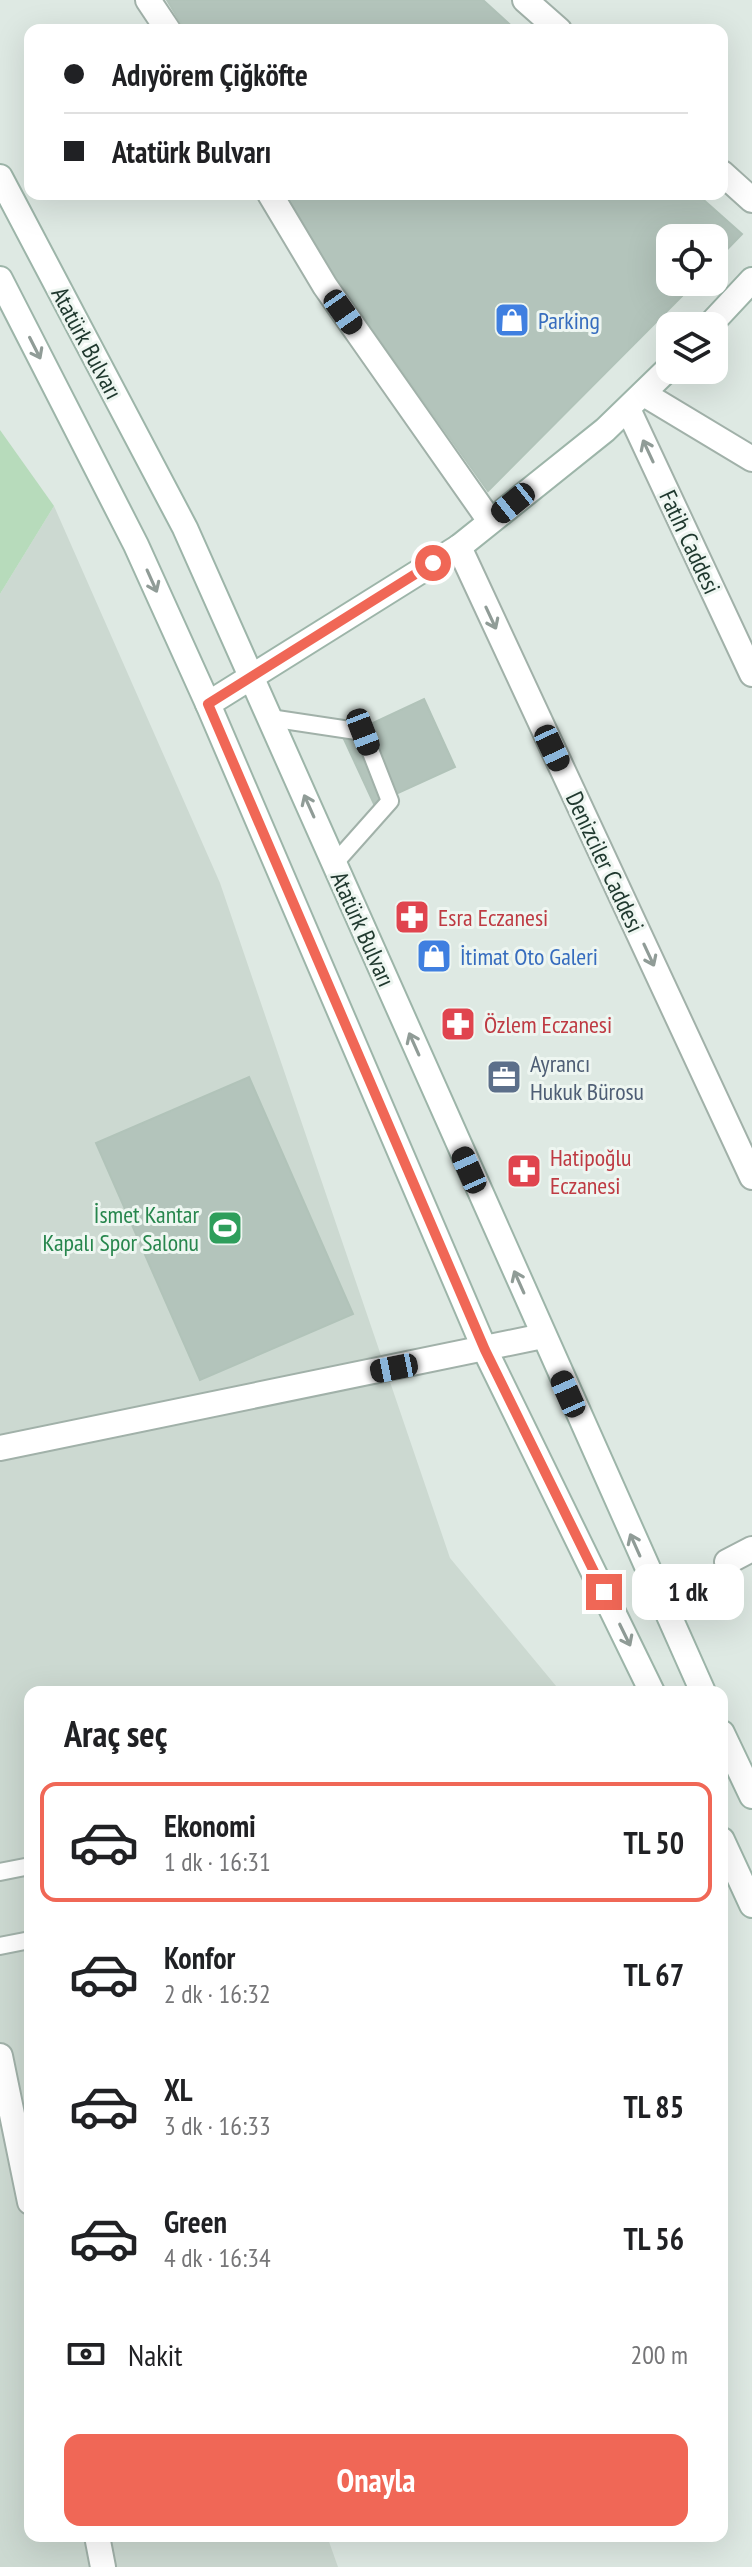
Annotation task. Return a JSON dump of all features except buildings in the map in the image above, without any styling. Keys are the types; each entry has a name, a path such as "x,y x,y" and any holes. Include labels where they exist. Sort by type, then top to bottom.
{"main road":[{"path":"148,0 164,24"},
{"path":"525,0 552,24"},
{"name":"Atatürk Bulvarı","path":"0,177 185,528 700,1686"},
{"path":"728,178 752,200"},
{"path":"274,200 325,286 490,521"},
{"name":"Atatürk Bulvarı","path":"0,279 136,545 208,704 485,1350 649,1686"},
{"path":"722,312 752,280"},
{"path":"208,704 459,547 636,401 656,381"},
{"path":"636,401 752,459"},
{"name":"Fatih Caddesi","path":"636,401 752,674"},
{"name":"Denizciler Caddesi","path":"459,547 752,1177"},
{"path":"0,1448 543,1336"},
{"path":"727,1562 752,1549"},
{"path":"728,1746 752,1796"},
{"path":"728,1853 752,1905"},
{"path":"0,2056 24,2173"},
{"path":"98,2542 103,2567"}],"lane":[{"path":"270,718 363,732 390,801 334,864"},
{"path":"0,1872 24,1867"},
{"path":"0,1946 24,1941"}],"shaded area":[{"path":"54,506 220,883 450,1558 556,1686 24,1686 24,2542 329,2542 338,2567 0,2567 0,594"}],"green space":[{"path":"0,430 54,506 0,594"}],"place":[{"name":"Parking","path":"512,320"},
{"name":"Esra Eczanesi","path":"412,917"},
{"name":"İtimat Oto Galeri","path":"434,956"},
{"name":"Özlem Eczanesi","path":"458,1024"},
{"name":"Ayrancı Hukuk Bürosu","path":"504,1077"},
{"name":"Hatipoğlu Eczanesi","path":"524,1171"},
{"name":"İsmet Kantar Kapalı Spor Salonu","path":"225,1228"}],"route":[{"path":"433,563 208,704 485,1350 604,1592"}]}
